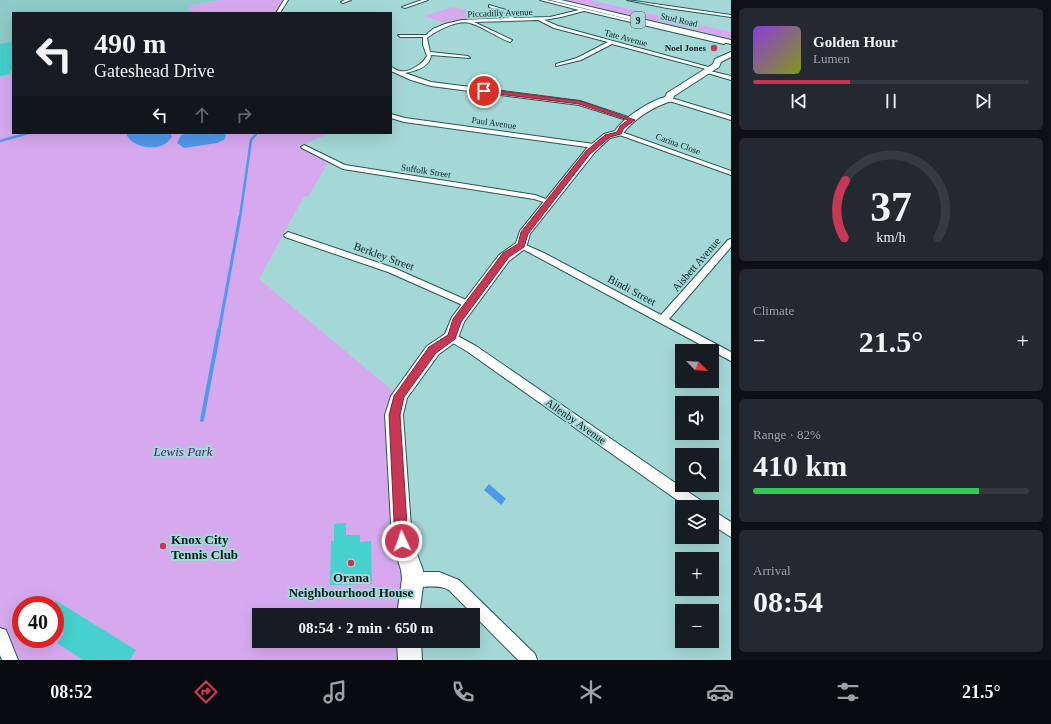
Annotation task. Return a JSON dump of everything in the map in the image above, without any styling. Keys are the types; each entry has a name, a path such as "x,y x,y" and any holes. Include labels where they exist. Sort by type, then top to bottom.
{"main road":[{"name":"Stud Road","path":"553,0 728,42"},
{"name":"Stud Road","path":"562,0 728,42"}],"street":[{"path":"26,0 36,0"},
{"path":"279,12 286,0"},
{"path":"343,2 349,0"},
{"path":"404,7 426,0"},
{"path":"542,0 713,39"},
{"path":"629,0 731,16"},
{"path":"648,4 658,0"},
{"path":"490,6 505,11 514,19"},
{"name":"Piccadilly Avenue","path":"426,36 445,26 470,21 539,19 567,15 583,10"},
{"name":"Tate Avenue","path":"539,19 556,27 612,42 731,78"},
{"path":"470,21 510,41"},
{"path":"400,36 426,36 425,45 429,53 428,60 424,64 401,74"},
{"path":"558,65 579,59 612,42"},
{"path":"429,53 468,57"},
{"path":"668,99 670,95 716,66 719,60 731,54"},
{"path":"392,70 418,81 438,85 580,102 632,120"},
{"path":"409,608 413,579 411,567 402,547 395,408 402,391 432,350 452,337 457,321 506,255 521,246 524,234 594,146 608,136 619,133 622,127 658,102 668,99 731,118"},
{"name":"Paul Avenue","path":"392,116 404,120 594,146"},
{"name":"Carina Close","path":"619,133 730,173"},
{"name":"Suffolk Street","path":"304,147 343,167 535,198 550,202"},
{"name":"Berkley Street","path":"288,235 391,270 470,305"},
{"name":"Aisbett Avenue","path":"663,320 731,242"},
{"name":"Bindi Street","path":"521,246 541,255 731,357"},
{"name":"Allenby Avenue","path":"452,337 472,349 688,500"},
{"path":"719,521 731,530"},
{"path":"413,579 440,578 447,580 454,585 529,660"},
{"path":"0,636 10,660"},
{"path":"409,648 410,660"}],"shaded area":[{"path":"0,0 220,0 190,6 199,12 12,12 12,75 0,77"}],"green space":[{"path":"220,0 286,0 279,12 193,12 188,9 190,6"},
{"path":"563,0 590,0 731,32 731,39"},
{"path":"453,7 473,12 482,12 496,19 451,25 424,16"},
{"name":"Lewis Park","path":"12,75 12,134 328,134 302,145 329,161 308,197 304,196 259,279 399,396 408,608 252,608 252,648 409,648 410,660 10,660 0,636 0,77"}],"water":[{"path":"126,134 170,134 172,137 166,143 155,147 137,144 128,138"},
{"path":"226,134 225,139 217,143 184,148 177,143 181,135"},
{"path":"489,484 506,499 501,505 484,490"}],"building":[{"path":"12,42 12,70 9,71 10,74 0,76 0,44"},
{"name":"Orana Neighbourhood House","path":"346,523 346,535 360,535 360,542 371,541 372,584 330,585 331,541 334,541 334,524"},
{"path":"64,606 136,650 130,660 83,660 64,648"}],"waterway":[{"path":"0,141 25,134"},
{"path":"240,217 251,140 256,134"},
{"path":"219,331 240,216"},
{"path":"202,420 219,330"}],"place":[{"name":"Noel Jones","path":"714,48"},
{"name":"Knox City Tennis Club","path":"163,546"},
{"name":"Orana Neighbourhood House","path":"351,563"}],"route":[{"path":"402,541 394,415 399,396 432,350 452,337 457,321 506,255 522,245 522,237 524,234 588,153 594,146 609,135 619,133 622,127 632,120 580,102 484,91"}]}
